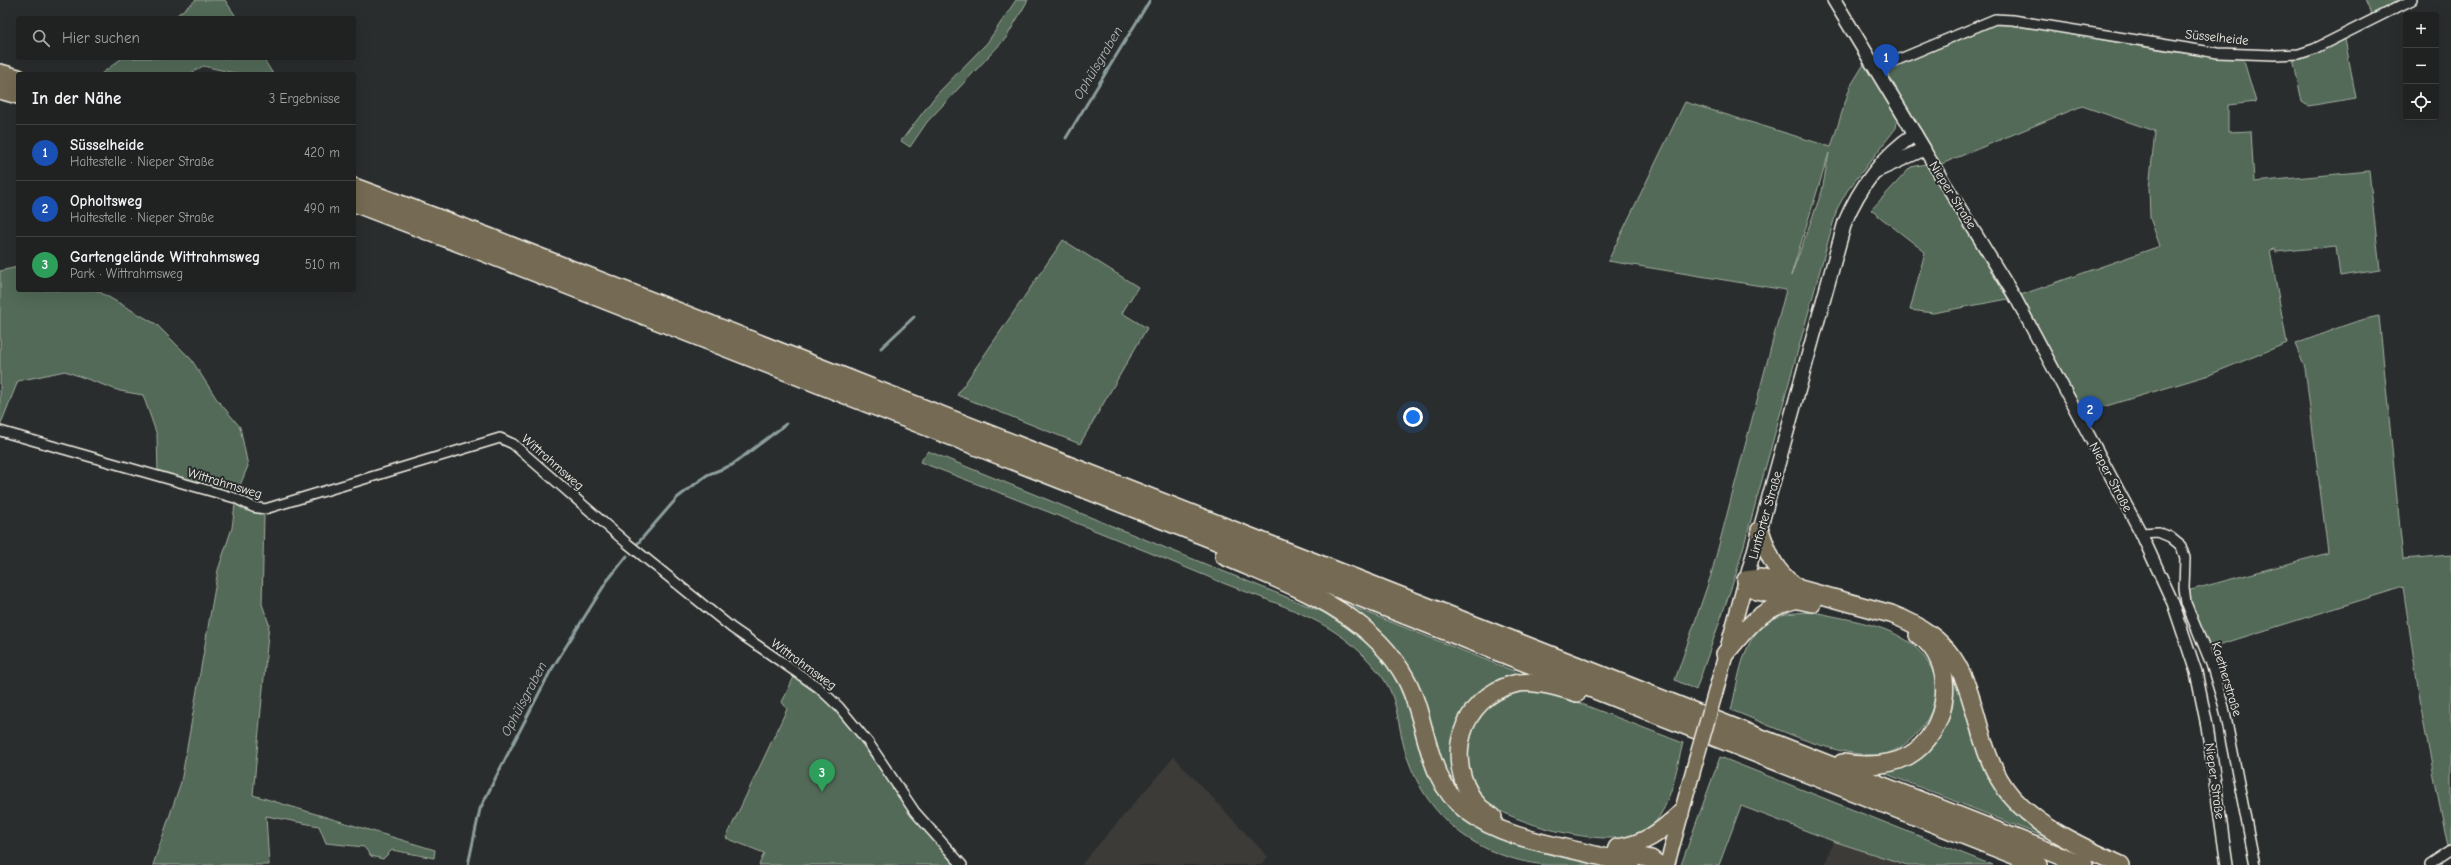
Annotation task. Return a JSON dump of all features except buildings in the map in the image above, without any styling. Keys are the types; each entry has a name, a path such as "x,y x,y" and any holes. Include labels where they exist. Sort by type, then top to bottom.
{"highway":[{"path":"0,73 16,77"},
{"path":"0,90 16,94"},
{"path":"356,188 496,240 2084,865"},
{"path":"356,204 486,253 2039,865"},
{"path":"1108,498 1133,515 1295,587 1344,612 1366,628 1394,660 1406,680 1414,699 1431,760 1438,774 1452,797 1466,810 1483,822 1520,836 1608,853 1651,859 1659,865"},
{"path":"1760,530 1770,560 1797,594 1888,619 1907,628 1922,638 1933,652 1940,666 1944,680 1945,700 1940,719 1932,735 1908,756 1892,762 1862,766 1810,758"},
{"path":"1746,580 1757,591 1797,594 1891,614 1911,622 1931,634 1947,649 1963,672 1988,756 1999,779 2012,796 2032,815 2055,831 2121,865"},
{"path":"1725,654 1760,614 1797,594"},
{"path":"1630,865 1608,853 1521,830 1498,821 1477,805 1465,787 1459,767 1458,748 1462,730 1473,710 1493,692 1515,683 1539,684 1565,690 1624,709 1665,718"},
{"path":"1608,853 1638,845 1664,829 1680,814"},
{"path":"1608,853 1623,865"}],"main road":[{"name":"Nieper Straße","path":"1834,0 1924,149"},
{"name":"Lintforter Straße","path":"1667,865 1845,222 1853,203 1889,154 1915,134"},
{"name":"Lintforter Straße","path":"1876,171 1924,149"}],"street":[{"name":"Süsselheide","path":"1876,69 1995,19 2013,20 2218,53 2300,54 2314,49 2412,0"},
{"name":"Nieper Straße","path":"1924,149 1995,262 2141,533 2173,603 2196,672 2207,726 2227,865"},
{"name":"Wittrahmsweg","path":"0,431 235,498 252,507 265,509 500,438 513,444 628,544 732,628 818,687 854,725 915,812 962,865"},
{"name":"Kaetherstraße","path":"2141,533 2158,532 2170,537 2181,546 2185,558 2184,588 2186,603 2212,664 2224,707 2254,865"},
{"path":"2430,865 2451,851"}],"shaded area":[{"path":"1174,757 1268,857 1261,865 1081,865"},
{"path":"1833,841 1907,865 1825,865"}],"green space":[{"path":"196,0 225,0 236,16 176,16"},
{"path":"1016,0 1028,0 1006,38 927,122 910,147 901,141 937,94 987,43"},
{"path":"2365,0 2403,0 2372,16"},
{"path":"2012,23 2197,55 2243,58 2256,102 2228,105 2228,132 2251,131 2254,182 2369,171 2380,270 2340,276 2336,246 2276,252 2275,249 2270,250 2287,343 2209,375 2083,413 2015,297 2160,246 2150,218 2149,188 2155,131 2082,106 1939,165 1884,72 1888,68 1990,24"},
{"path":"2345,39 2356,98 2308,106 2302,102 2293,58 2315,54"},
{"path":"119,60 264,60 272,72 230,72 203,66 193,72 104,72"},
{"path":"1864,64 1898,117 1896,128 1847,191 1837,209 1736,574 1696,690 1675,680 1711,575 1786,290 1608,261 1685,102 1831,147 1850,87","holes":["1829,153 1822,191 1791,276"]},
{"path":"1926,164 2008,299 1933,313 1910,310 1925,252 1871,210 1911,167"},
{"path":"1063,240 1138,287 1122,313 1147,328 1080,444 957,395"},
{"path":"16,267 16,292 100,292 156,324 191,359 216,398 240,427 248,466 236,495 158,473 157,435 143,395 120,391 65,371 18,381 0,426 0,271"},
{"path":"2379,316 2403,559 2451,555 2451,851 2449,852 2423,720 2403,587 2209,648 2187,591 2328,553 2305,368 2295,344 2368,318"},
{"path":"928,451 1323,612 1363,640 1384,661 1396,681 1405,702 1427,768 1437,788 1451,807 1471,824 1483,830 1604,865 1545,865 1521,861 1498,854 1459,832 1428,800 1416,780 1407,757 1392,695 1386,683 1359,651 1329,628 1276,603 920,462"},
{"path":"235,504 247,511 264,515 262,604 269,624 253,795 435,850 434,858 392,850 383,859 371,856 364,847 326,843 319,826 266,816 269,865 153,865 181,782 218,570 232,528"},
{"path":"1343,603 1534,679 1513,680 1456,729 1474,808 1454,795 1417,697 1337,605"},
{"path":"1814,612 1862,622 1885,629 1911,643 1929,664 1936,681 1934,706 1920,730 1899,748 1887,753 1875,755 1857,754 1839,750 1802,739 1731,710 1743,659 1754,636 1761,627 1771,619 1781,615"},
{"path":"1945,652 1978,739 2052,840 1869,767 1928,745"},
{"path":"794,677 830,704 843,718 912,814 957,865 759,865 764,853 726,838 787,709 782,702"},
{"path":"1537,690 1569,699 1683,743 1665,807 1653,825 1639,834 1618,838 1569,834 1519,819 1499,810 1480,797 1470,780 1466,761 1467,736 1474,721 1480,712 1496,700 1516,693"},
{"path":"1720,757 1992,865 1907,865 1833,841 1741,806 1719,865 1681,865"}],"waterway":[{"name":"Ophülsgraben","path":"1066,138 1150,0"},
{"name":"Ophülsgraben","path":"881,348 914,317"},
{"name":"Ophülsgraben","path":"638,543 677,498 707,475 732,465 786,424"},
{"name":"Ophülsgraben","path":"468,865 480,809 497,775 550,672 607,581 627,556"}],"place":[{"name":"Süsselheide","path":"1886,77"},
{"name":"Opholtsweg","path":"2090,429"},
{"name":"Gartengelände Wittrahmsweg","path":"822,792"}]}
